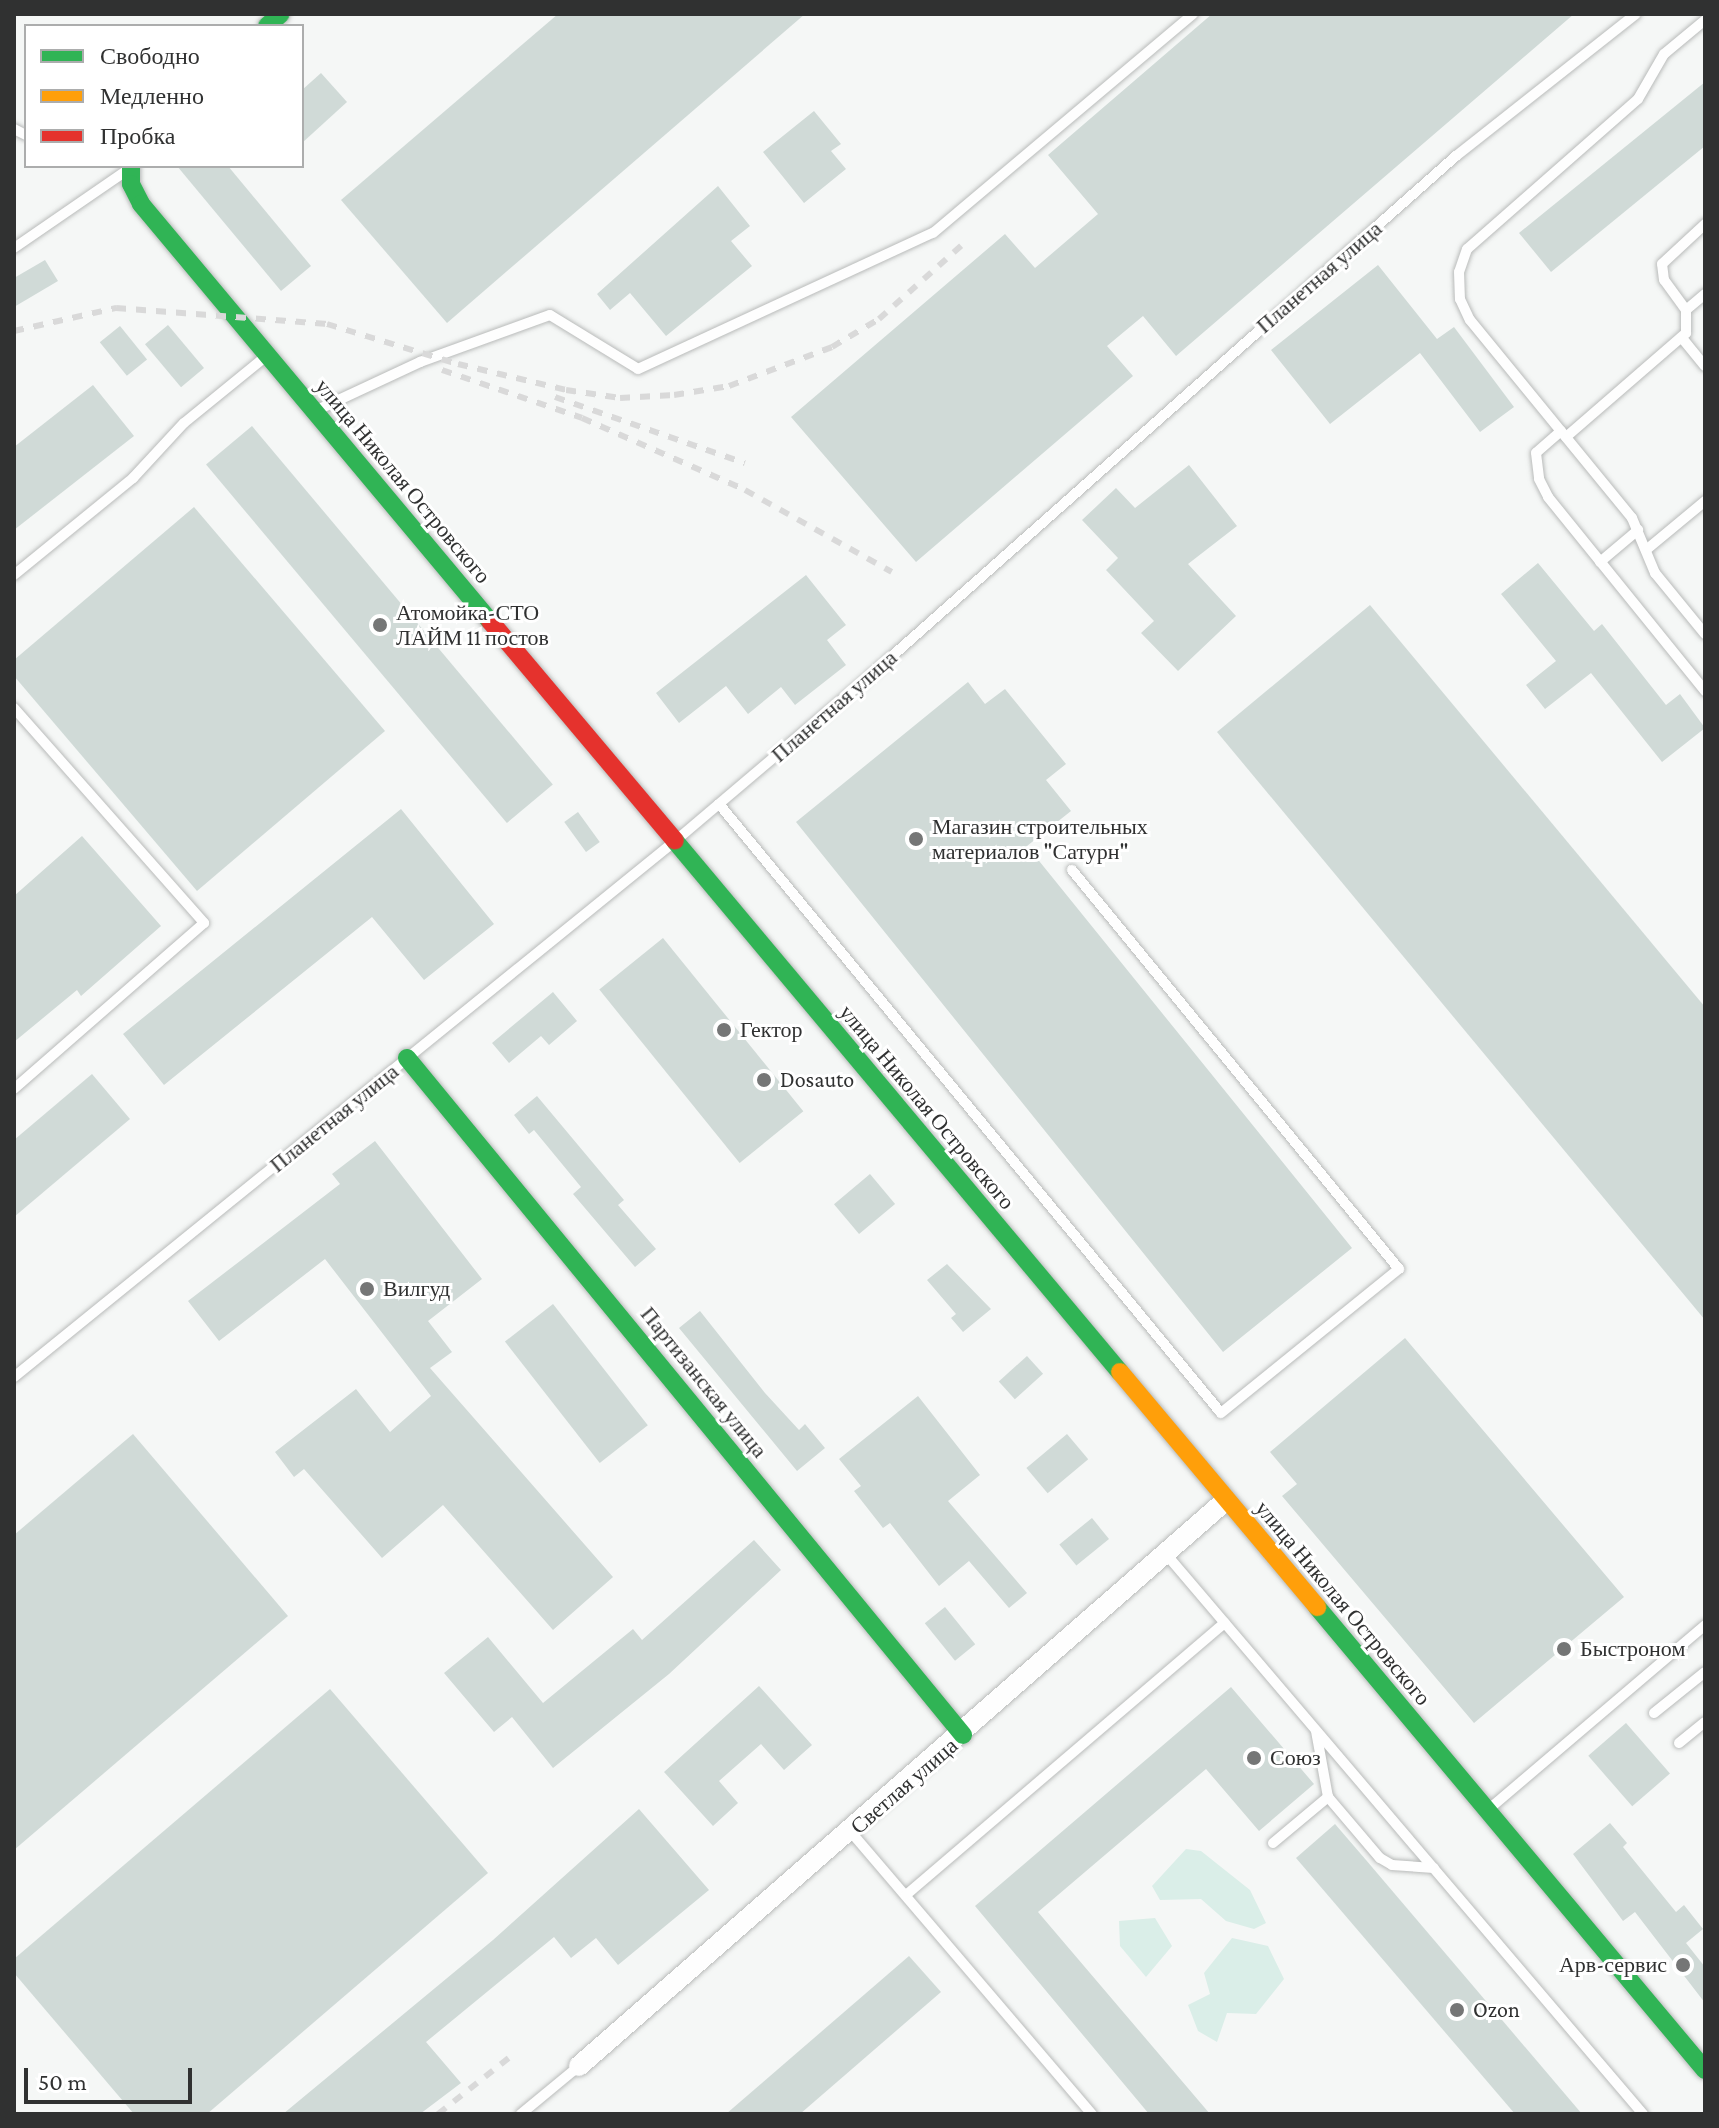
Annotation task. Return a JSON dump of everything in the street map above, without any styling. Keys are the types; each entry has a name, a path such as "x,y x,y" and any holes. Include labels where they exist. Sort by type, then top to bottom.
{"street":[{"name":"улица Николая Островского","path":"129,168 131,184 141,204 1705,2070"},
{"name":"Партизанская улица","path":"407,1058 963,1735"},
{"name":"Светлая улица","path":"579,2066 963,1735 1225,1501"}],"lane":[{"path":"314,412 420,362 550,315 638,369 933,233 1193,14"},
{"name":"Планетная улица","path":"14,1377 674,842 1456,156 1636,14"},
{"path":"1705,20 1664,54 1638,99 1467,249 1459,272 1460,299 1470,320 1638,530 1659,580 1705,634"},
{"path":"14,248 126,168"},
{"path":"1705,224 1662,264 1664,280 1686,310 1689,321 1682,338 1536,453 1539,479 1600,562 1705,691"},
{"path":"1686,310 1705,294"},
{"path":"1682,338 1705,366"},
{"path":"14,575 133,478 184,423 267,356"},
{"path":"1646,550 1705,501"},
{"path":"1600,562 1638,530"},
{"path":"14,708 204,923 14,1089"},
{"path":"719,804 1221,1413 1399,1269 1072,870"},
{"path":"1166,1554 1643,2114"},
{"path":"906,1895 1225,1623"},
{"path":"1488,1811 1705,1625"},
{"path":"1654,1713 1705,1672"},
{"path":"1679,1743 1705,1722"},
{"path":"1316,1729 1328,1797 1386,1862 1434,1868"},
{"path":"1273,1843 1328,1797"},
{"path":"851,1832 1092,2114"},
{"path":"521,2114 579,2066"}],"shaded area":[{"path":"1186,1849 1201,1851 1250,1890 1266,1923 1254,1929 1226,1921 1201,1899 1160,1900 1152,1886"},
{"path":"1155,1918 1172,1946 1146,1977 1120,1946 1119,1921"},
{"path":"1232,1938 1268,1946 1284,1979 1256,2014 1227,2013 1217,2042 1198,2031 1188,2005 1210,1994 1204,1973"}],"building":[{"path":"558,14 805,14 447,323 341,200"},
{"path":"1212,14 1574,14 1176,356 1143,316 1107,346 1133,376 916,562 791,417 1005,234 1035,268 1098,214 1048,155"},
{"path":"321,73 347,102 304,141 304,88"},
{"path":"1705,82 1705,146 1551,272 1519,233"},
{"path":"814,111 841,144 831,151 846,169 804,203 763,152"},
{"path":"179,168 230,168 311,266 281,291"},
{"path":"718,186 750,226 731,241 752,266 666,336 630,293 610,310 597,294"},
{"path":"45,260 58,281 14,307 14,278"},
{"path":"1378,265 1437,339 1454,327 1514,407 1480,432 1420,353 1330,424 1271,350"},
{"path":"168,325 204,368 181,387 145,344"},
{"path":"120,326 147,359 127,376 100,342"},
{"path":"93,385 134,436 14,530 14,447"},
{"name":"Атомойка-СТО ЛАЙМ 11 постов","path":"252,426 553,785 507,823 206,465"},
{"path":"1189,465 1237,526 1188,564 1236,616 1178,671 1141,633 1154,621 1106,570 1118,558 1082,520 1116,488 1135,508"},
{"path":"194,507 385,731 197,891 14,676 14,660"},
{"path":"1538,563 1594,631 1602,624 1666,705 1680,694 1705,728 1662,762 1591,673 1545,709 1526,685 1556,661 1501,594"},
{"path":"806,575 846,625 827,640 846,665 795,705 781,687 748,714 726,686 679,723 656,693"},
{"path":"1370,605 1705,1007 1705,1320 1217,732"},
{"path":"968,682 985,704 1005,689 1066,764 1046,780 1071,811 1027,846 1352,1248 1223,1352 796,822"},
{"path":"401,809 494,924 424,980 372,917 164,1085 123,1034"},
{"path":"578,812 600,842 586,852 564,822"},
{"path":"82,836 161,926 81,996 77,990 14,1042 14,896"},
{"path":"663,938 803,1111 740,1163 599,990"},
{"path":"553,992 577,1021 549,1045 541,1036 509,1063 492,1043"},
{"path":"92,1074 130,1119 14,1217 14,1140"},
{"path":"537,1096 624,1200 618,1205 656,1249 635,1267 573,1194 581,1187 534,1130 529,1134 514,1115"},
{"path":"375,1141 482,1279 428,1321 452,1352 430,1368 613,1577 553,1630 443,1505 382,1558 304,1469 294,1477 275,1452 356,1389 390,1432 431,1396 325,1259 219,1341 188,1301 340,1184 332,1174"},
{"path":"870,1174 895,1204 859,1234 834,1204"},
{"path":"947,1264 991,1309 963,1332 951,1318 956,1314 927,1280"},
{"path":"553,1304 648,1425 600,1463 505,1342"},
{"path":"700,1311 765,1393 799,1430 805,1424 825,1448 797,1471 679,1328"},
{"path":"1405,1338 1624,1597 1474,1723 1282,1496 1297,1484 1270,1452"},
{"path":"1027,1356 1043,1374 1015,1399 999,1381"},
{"path":"918,1396 980,1475 948,1501 1027,1593 1009,1608 969,1561 939,1586 890,1523 883,1528 854,1491 861,1486 839,1459"},
{"path":"133,1434 288,1616 14,1850 14,1535"},
{"path":"1067,1434 1088,1459 1048,1493 1026,1468"},
{"path":"1092,1518 1109,1539 1076,1565 1059,1544"},
{"path":"754,1540 781,1570 669,1674 553,1768 512,1717 494,1732 444,1673 488,1637 543,1703 633,1629 642,1640"},
{"path":"945,1607 975,1644 955,1661 925,1623"},
{"path":"759,1686 812,1745 784,1770 761,1744 719,1781 738,1803 713,1826 664,1772"},
{"path":"1231,1687 1314,1784 1259,1831 1206,1769 1038,1912 1210,2114 1149,2114 975,1906"},
{"path":"330,1689 488,1873 207,2114 134,2114 14,1973 14,1959"},
{"path":"1626,1723 1670,1774 1632,1806 1588,1756"},
{"path":"639,1809 709,1890 618,1965 596,1938 571,1958 554,1937 426,2042 461,2083 420,2114 283,2114 493,1940"},
{"path":"1610,1823 1627,1843 1623,1847 1676,1912 1684,1905 1703,1929 1686,1943 1705,1967 1705,2003 1635,1912 1623,1921 1573,1854"},
{"path":"1335,1824 1582,2114 1515,2114 1296,1858"},
{"path":"909,1956 941,1992 800,2114 726,2114"}],"railway":[{"path":"14,331 116,308 327,324 458,364 566,390 620,398 674,395 729,386 832,347 879,319 961,246"},
{"path":"442,370 582,418 745,490 892,572"},
{"path":"555,397 745,463"},
{"path":"438,2114 510,2057"}],"traffic: fast":[{"path":"269,24 281,14"},
{"path":"131,168 131,184 141,204 490,621"},
{"path":"675,841 1120,1372"},
{"path":"407,1058 963,1735"},
{"path":"1317,1607 1705,2070"}],"traffic: slow":[{"path":"1120,1372 1317,1607"}],"traffic: jam":[{"path":"490,621 675,841"}],"place":[{"name":"Атомойка-СТО ЛАЙМ 11 постов","path":"380,625"},
{"name":"Магазин строительных материалов \"Сатурн\"","path":"916,839"},
{"name":"Гектор","path":"724,1030"},
{"name":"Dosauto","path":"764,1080"},
{"name":"Вилгуд","path":"367,1289"},
{"name":"Быстроном","path":"1564,1649"},
{"name":"Союз","path":"1254,1758"},
{"name":"Арв-сервис","path":"1683,1965"},
{"name":"Ozon","path":"1457,2010"}]}
